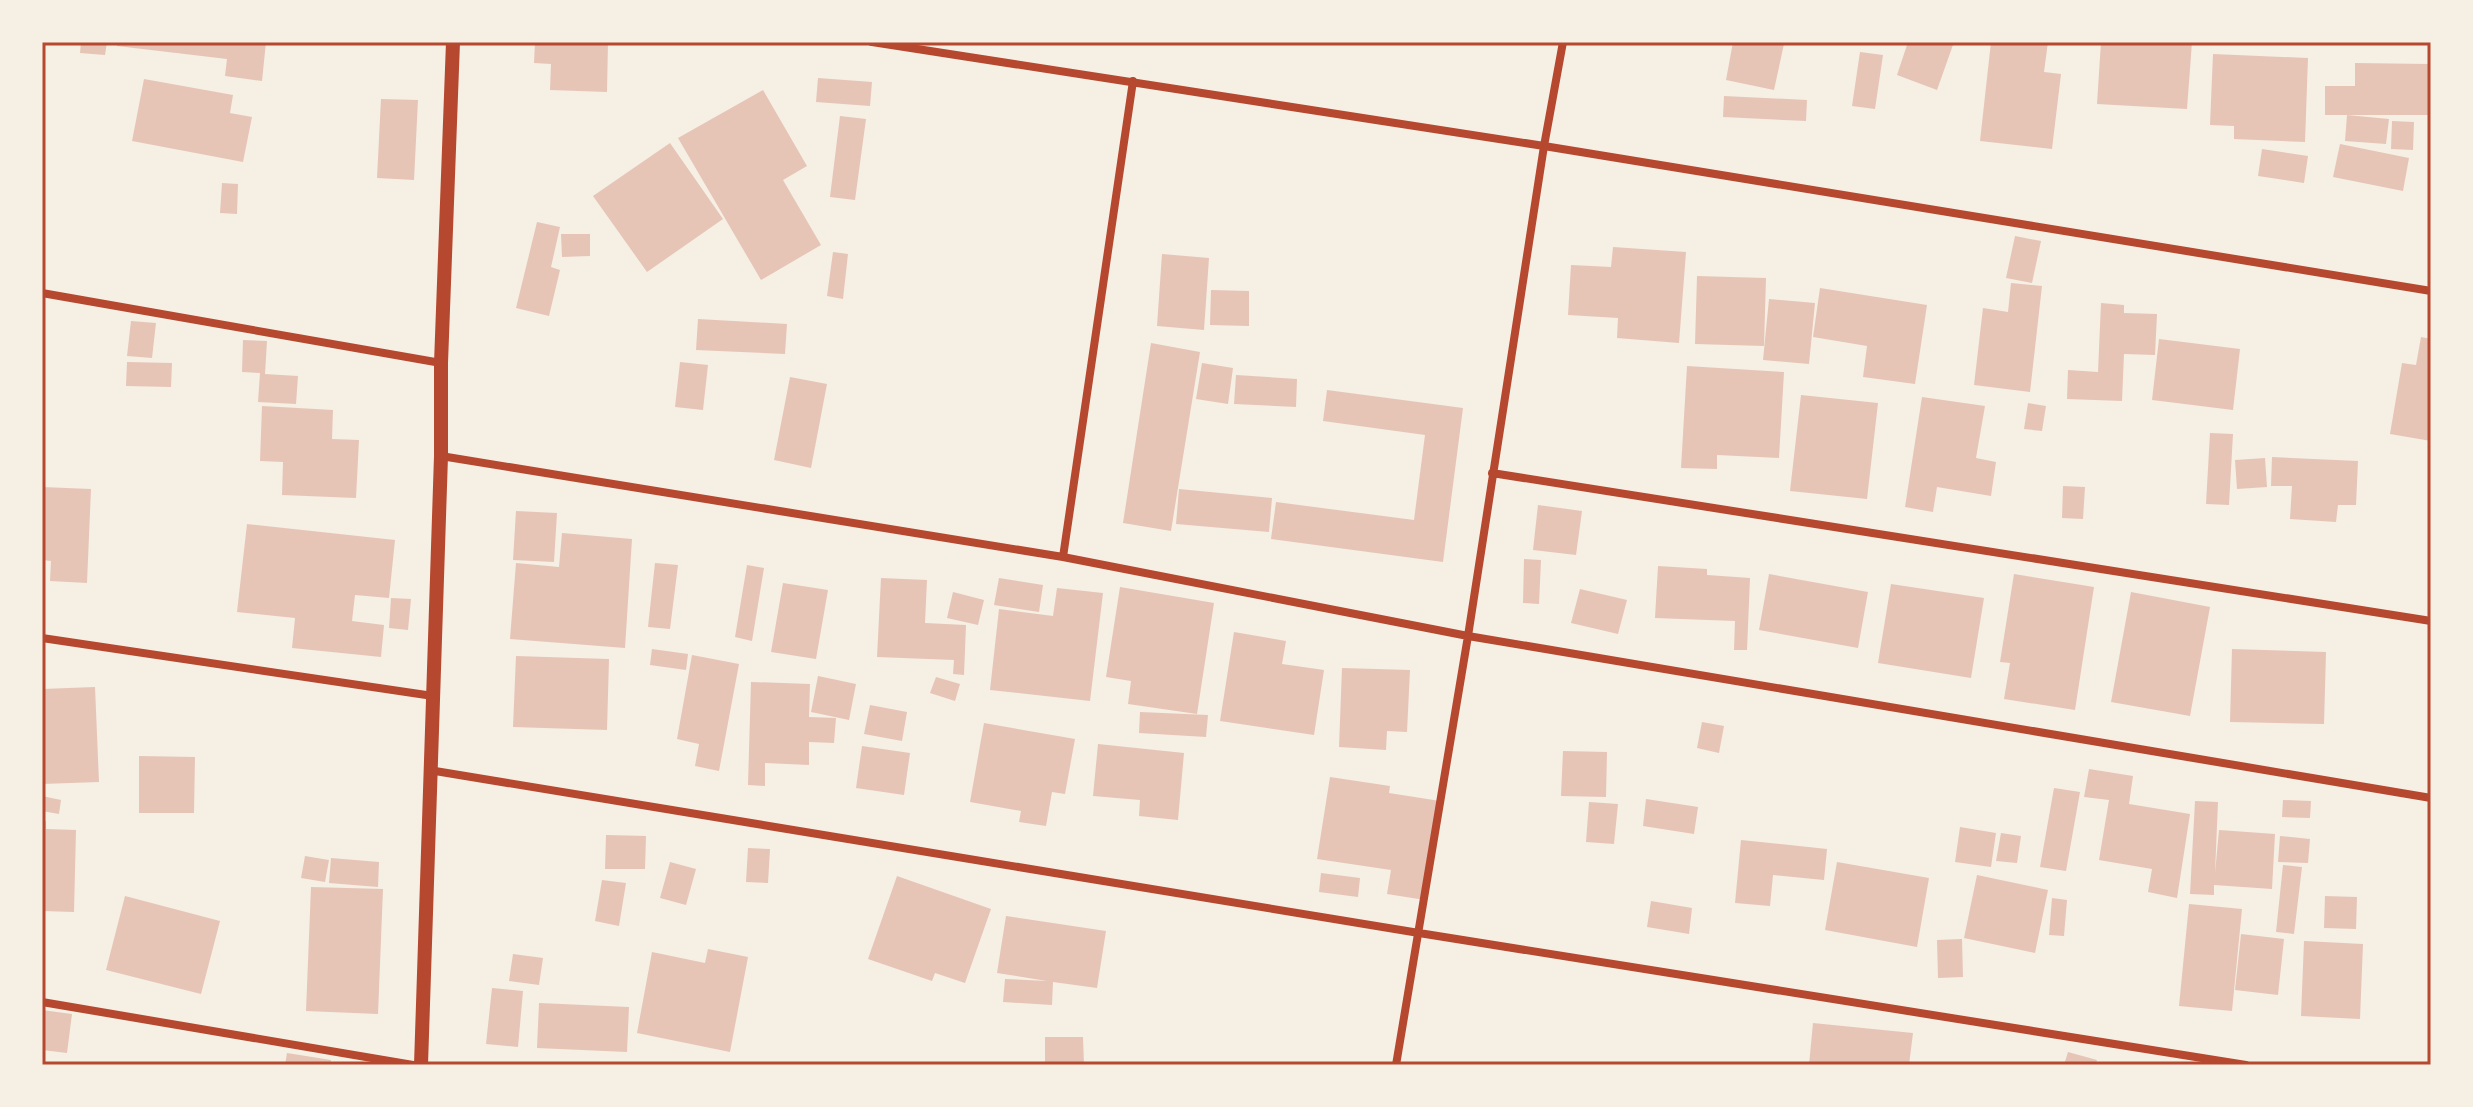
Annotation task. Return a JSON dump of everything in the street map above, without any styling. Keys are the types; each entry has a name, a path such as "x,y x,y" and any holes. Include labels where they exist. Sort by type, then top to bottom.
{"street":[{"path":"421,1065 453,42"},
{"path":"872,42 1544,146 2431,291"},
{"path":"1396,1065 1563,42"},
{"path":"1063,557 1133,81"},
{"path":"42,293 441,363"},
{"path":"441,456 1063,557 1468,636 2431,798"},
{"path":"1492,473 2431,621"},
{"path":"42,638 433,696"},
{"path":"429,770 2246,1065"},
{"path":"42,1002 413,1065"}],"building":[{"path":"81,42 107,42 105,55 80,53"},
{"path":"117,42 266,42 262,81 225,76 227,59 117,46"},
{"path":"535,42 608,42 607,92 550,90 551,64 534,63"},
{"path":"1733,42 1784,44 1774,90 1726,80"},
{"path":"1908,42 1954,42 1937,90 1897,75"},
{"path":"1991,42 2048,42 2044,72 2061,74 2052,149 1980,141"},
{"path":"2101,42 2192,42 2187,109 2097,104"},
{"path":"1860,52 1883,55 1875,109 1852,106"},
{"path":"2213,54 2308,58 2305,142 2234,139 2234,126 2210,125"},
{"path":"2355,63 2429,64 2428,115 2325,115 2325,86 2355,86"},
{"path":"818,78 872,82 870,106 816,102"},
{"path":"144,79 233,95 230,113 252,117 243,162 132,141"},
{"path":"763,90 807,166 783,180 821,245 761,280 678,138"},
{"path":"1724,96 1807,100 1806,121 1723,117"},
{"path":"381,99 418,100 414,180 377,178"},
{"path":"2347,115 2389,119 2386,144 2345,141"},
{"path":"840,116 866,119 855,200 830,197"},
{"path":"2392,121 2414,122 2413,150 2391,149"},
{"path":"670,143 723,219 647,272 593,196"},
{"path":"2340,144 2409,158 2403,191 2333,177"},
{"path":"2262,149 2308,156 2304,183 2258,176"},
{"path":"222,183 238,184 237,214 220,213"},
{"path":"537,222 560,227 551,267 560,270 549,316 516,308"},
{"path":"561,234 590,234 590,256 562,257"},
{"path":"2015,236 2041,241 2032,283 2006,278"},
{"path":"1613,247 1686,252 1679,343 1617,338 1618,318 1568,315 1571,265 1611,267"},
{"path":"833,252 848,254 843,299 827,296"},
{"path":"1162,254 1209,258 1204,330 1157,326"},
{"path":"1697,276 1766,278 1764,346 1695,344"},
{"path":"2011,283 2042,286 2030,392 1974,385 1983,308 2008,312"},
{"path":"1820,288 1927,305 1915,384 1863,377 1867,346 1813,337"},
{"path":"1211,290 1249,291 1249,326 1210,325"},
{"path":"1769,299 1815,303 1809,364 1763,360"},
{"path":"2101,303 2124,305 2124,313 2157,314 2155,355 2124,354 2122,401 2067,399 2068,370 2098,372"},
{"path":"698,319 787,324 785,354 696,350"},
{"path":"131,321 156,323 152,358 127,356"},
{"path":"2421,337 2431,339 2431,441 2390,434 2402,363 2416,365"},
{"path":"2159,339 2240,349 2233,410 2152,400"},
{"path":"243,340 267,341 265,374 298,376 296,404 258,402 260,373 242,372"},
{"path":"1151,343 1200,352 1171,531 1123,523"},
{"path":"127,362 172,363 171,387 126,386"},
{"path":"680,362 708,365 703,410 675,407"},
{"path":"1202,363 1233,368 1228,404 1196,399"},
{"path":"1687,366 1784,372 1779,458 1717,455 1717,469 1681,468"},
{"path":"1236,375 1297,379 1296,407 1234,404"},
{"path":"790,377 827,384 811,468 774,460"},
{"path":"1327,390 1463,408 1443,562 1271,539 1276,502 1414,520 1425,435 1323,421"},
{"path":"1801,395 1878,403 1867,499 1790,491"},
{"path":"1922,397 1985,406 1976,458 1996,462 1991,496 1937,487 1933,512 1905,507"},
{"path":"2028,403 2046,406 2042,431 2024,429"},
{"path":"262,406 333,410 332,439 359,440 356,498 282,495 283,462 260,461"},
{"path":"2210,433 2233,434 2229,505 2206,504"},
{"path":"2272,457 2358,461 2356,505 2338,505 2336,522 2290,519 2292,486 2271,486"},
{"path":"2265,458 2267,487 2237,489 2235,460"},
{"path":"2063,486 2085,487 2083,519 2062,518"},
{"path":"42,487 91,489 87,583 50,581 51,561 42,560"},
{"path":"1179,489 1272,498 1269,532 1176,524"},
{"path":"1538,505 1582,511 1576,555 1533,550"},
{"path":"516,511 557,513 554,562 513,560"},
{"path":"247,524 395,540 389,598 355,595 352,621 384,625 381,657 292,648 295,618 237,612"},
{"path":"562,533 632,539 625,648 510,639 516,563 559,567"},
{"path":"1524,559 1541,560 1539,604 1523,603"},
{"path":"655,563 678,565 670,629 648,627"},
{"path":"747,565 764,568 752,641 735,637"},
{"path":"1658,566 1707,569 1707,575 1750,578 1747,650 1734,650 1735,621 1655,618"},
{"path":"1769,574 1868,592 1858,648 1759,630"},
{"path":"2014,574 2094,587 2075,710 2004,699 2010,663 2000,662"},
{"path":"881,578 927,580 925,623 966,625 964,675 953,674 954,660 877,657"},
{"path":"999,578 1043,585 1039,612 994,605"},
{"path":"783,583 828,590 816,659 771,652"},
{"path":"1891,584 1984,598 1971,678 1878,663"},
{"path":"1120,587 1214,603 1197,714 1128,704 1131,681 1106,677"},
{"path":"1057,588 1103,593 1090,701 990,690 999,609 1053,616"},
{"path":"1580,589 1627,600 1618,634 1571,623"},
{"path":"953,592 984,600 978,625 947,618"},
{"path":"2131,592 2210,607 2190,716 2111,702"},
{"path":"391,598 411,599 408,630 389,628"},
{"path":"1234,632 1286,641 1282,664 1324,670 1314,735 1220,721"},
{"path":"652,649 688,654 686,670 650,665"},
{"path":"2232,649 2326,652 2324,724 2230,722"},
{"path":"692,655 739,664 719,771 695,766 699,744 677,739"},
{"path":"516,656 609,659 607,730 513,727"},
{"path":"1342,668 1410,670 1407,732 1387,731 1386,750 1339,747"},
{"path":"818,676 856,684 849,720 811,712"},
{"path":"936,677 960,684 955,701 930,693"},
{"path":"751,682 810,684 809,717 836,718 834,743 809,742 809,765 765,763 765,786 748,785"},
{"path":"95,687 99,782 42,784 42,689"},
{"path":"870,705 907,712 902,741 864,734"},
{"path":"1140,712 1208,715 1206,737 1139,733"},
{"path":"1702,722 1724,726 1719,753 1697,748"},
{"path":"984,723 1075,739 1065,794 1052,792 1046,826 1019,822 1021,811 970,802"},
{"path":"1098,744 1184,753 1178,820 1139,816 1140,800 1093,796"},
{"path":"862,746 910,753 904,795 856,788"},
{"path":"1563,751 1607,752 1606,797 1561,796"},
{"path":"139,756 195,757 194,813 139,813"},
{"path":"2089,769 2133,776 2129,804 2190,814 2177,898 2148,892 2152,869 2099,860 2109,800 2084,797"},
{"path":"1330,777 1390,786 1389,793 1440,801 1425,900 1387,894 1391,870 1317,859"},
{"path":"2054,788 2080,792 2066,871 2040,867"},
{"path":"42,796 61,800 59,814 42,811"},
{"path":"1646,799 1698,807 1694,834 1643,826"},
{"path":"2283,800 2311,801 2310,818 2282,817"},
{"path":"2195,801 2218,802 2215,873 2219,830 2275,834 2272,889 2214,885 2214,895 2190,894"},
{"path":"1589,802 1618,804 1614,844 1586,842"},
{"path":"42,821 46,821 46,829 76,830 74,912 42,911"},
{"path":"1960,827 1996,833 1991,867 1955,862"},
{"path":"2001,833 2021,836 2017,863 1996,861"},
{"path":"606,835 646,836 645,869 605,869"},
{"path":"2280,836 2310,839 2308,863 2278,862"},
{"path":"1741,840 1827,849 1824,880 1773,875 1770,906 1735,903"},
{"path":"748,848 770,849 768,883 746,882"},
{"path":"305,856 329,860 325,882 301,878"},
{"path":"331,858 379,862 378,887 329,883"},
{"path":"670,862 696,869 686,905 660,898"},
{"path":"1837,862 1929,878 1917,947 1825,930"},
{"path":"2283,865 2302,867 2294,934 2276,932"},
{"path":"1321,873 1360,878 1358,897 1319,892"},
{"path":"1977,875 2048,890 2035,953 1964,938"},
{"path":"897,876 991,909 965,983 935,973 932,981 868,959"},
{"path":"602,880 626,883 619,926 595,921"},
{"path":"311,887 383,889 378,1014 306,1011"},
{"path":"125,896 220,921 201,994 106,970"},
{"path":"2325,896 2357,897 2356,929 2324,928"},
{"path":"2052,898 2067,900 2064,936 2049,935"},
{"path":"1651,901 1692,908 1689,934 1647,927"},
{"path":"2189,904 2242,909 2232,1011 2179,1006"},
{"path":"1006,916 1106,931 1097,988 1053,982 1052,1005 1003,1002 1005,979 1047,981 997,973"},
{"path":"2241,934 2284,939 2278,995 2235,990"},
{"path":"1962,939 1963,977 1938,978 1937,940"},
{"path":"2304,941 2363,944 2360,1019 2301,1016"},
{"path":"708,949 748,957 730,1052 637,1033 652,952 705,963"},
{"path":"513,954 543,958 539,985 509,981"},
{"path":"492,988 523,991 518,1047 486,1044"},
{"path":"539,1003 629,1007 627,1052 537,1048"},
{"path":"42,1010 72,1014 67,1053 42,1050"},
{"path":"1813,1023 1913,1033 1909,1065 1809,1065"},
{"path":"1045,1037 1083,1037 1084,1065 1045,1065"},
{"path":"2068,1052 2097,1060 2095,1065 2064,1065"},
{"path":"287,1053 331,1060 330,1065 285,1065"}]}
